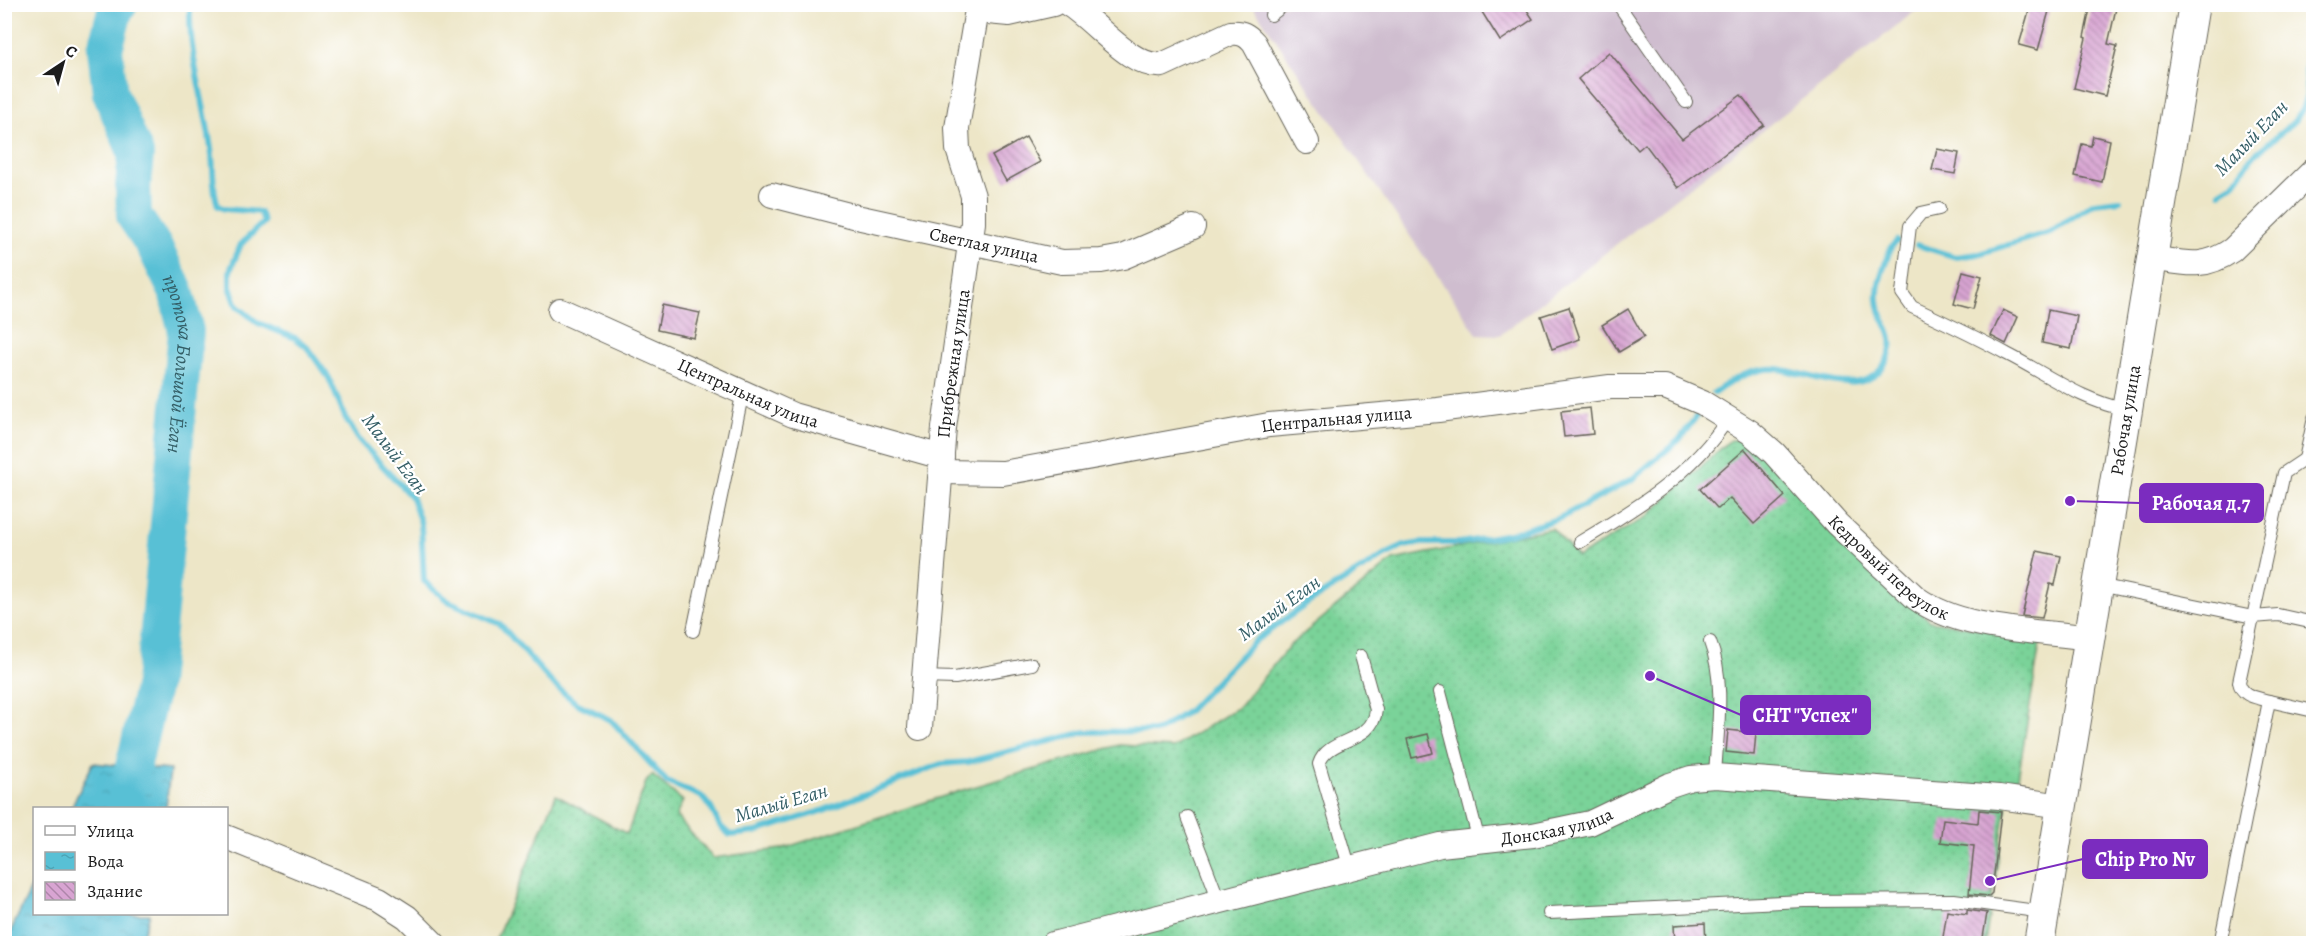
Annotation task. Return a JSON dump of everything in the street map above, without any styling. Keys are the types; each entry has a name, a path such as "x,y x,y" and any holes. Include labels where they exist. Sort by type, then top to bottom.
{"street":[{"path":"978,8 1009,14 1053,4"},
{"path":"1068,4 1136,59 1153,66 1162,65 1231,33 1239,32 1248,35 1307,142"},
{"name":"Рабочая улица","path":"2039,944 2194,4"},
{"name":"Прибрежная улица","path":"920,728 941,465 973,223 973,196 958,149 957,128 978,8"},
{"path":"2152,258 2200,264 2219,258 2232,250 2313,171"},
{"name":"Светлая улица","path":"772,195 861,218 1062,262 1081,263 1123,257 1193,227"},
{"name":"Центральная улица","path":"560,310 793,415 941,465 1003,473 1269,425 1438,410 1620,386 1665,387 1684,393 1728,417"},
{"name":"Кедровый переулок","path":"1728,417 1774,453 1837,524 1916,598 1930,608 1962,620 2090,638"},
{"name":"Донская улица","path":"1053,944 1440,845 1533,835 1590,823 1670,785 1691,778 1716,776 1999,797 2062,806"},
{"path":"228,838 379,899 407,917 434,944"}],"lane":[{"path":"1271,15 1285,4"},
{"path":"1618,4 1686,102"},
{"path":"1939,209 1921,213 1910,226 1902,292 1905,300 1912,307 2008,354 2073,392 2102,405 2127,411"},
{"path":"693,631 743,391"},
{"path":"1580,542 1633,510 1691,465 1709,446 1728,417"},
{"path":"2313,418 2309,460 2284,473 2239,682 2240,690 2246,695 2313,711"},
{"path":"2099,585 2253,617 2278,615 2313,624"},
{"path":"1710,642 1717,660 1719,676 1716,776"},
{"path":"1350,869 1319,764 1325,753 1365,733 1376,718 1376,710 1361,656"},
{"path":"923,677 955,678 1032,664"},
{"path":"1440,692 1479,841"},
{"path":"2220,944 2269,701"},
{"path":"1187,817 1220,903"},
{"path":"1549,913 1804,901 1954,900 2044,912"}],"shaded area":[{"path":"1252,5 1923,5 1500,335 1477,334"}],"green space":[{"path":"1730,440 1749,440 1832,528 1930,621 2041,638 2016,790 2009,790 1985,943 494,944 556,795 627,834 646,782 652,775 683,801 676,816 713,858 781,849 966,789 1119,745 1173,748 1239,707 1290,645 1393,560 1552,528 1578,557 1646,517"}],"water":[{"path":"93,763 170,770 166,807 71,807"},
{"path":"33,884 33,915 150,915 140,943 5,943"}],"building":[{"path":"1477,4 1523,4 1533,19 1500,41"},
{"path":"2031,4 2051,4 2038,50 2019,45"},
{"path":"2091,4 2117,4 2108,44 2117,46 2105,96 2074,88 2086,38 2084,37"},
{"path":"1609,52 1682,139 1741,95 1764,125 1678,188 1645,144 1638,150 1578,79"},
{"path":"2093,136 2110,140 2102,182 2075,176 2082,144 2091,146"},
{"path":"1026,137 1040,162 1006,181 992,156"},
{"path":"1937,149 1959,153 1955,174 1932,170"},
{"path":"1963,271 1982,276 1973,309 1954,304"},
{"path":"662,305 700,313 694,338 657,330"},
{"path":"1569,307 1580,339 1552,349 1541,316"},
{"path":"1628,309 1644,337 1619,352 1602,325"},
{"path":"2003,310 2018,317 2006,344 1991,336"},
{"path":"2048,310 2077,316 2071,349 2042,343"},
{"path":"1590,408 1593,434 1564,437 1561,411"},
{"path":"1745,449 1785,496 1754,524 1730,498 1718,509 1700,489"},
{"path":"2037,551 2061,556 2055,585 2050,584 2042,618 2022,616"},
{"path":"1728,730 1756,733 1754,755 1726,752"},
{"path":"1428,734 1433,753 1412,758 1407,739"},
{"path":"1979,810 2001,812 1992,893 1989,896 1969,894 1974,846 1940,842 1943,819 1978,823"},
{"path":"1967,910 1987,913 1982,944 1942,944 1947,911 1967,914"},
{"path":"1705,923 1706,944 1675,944 1674,925"}],"waterway":[{"name":"протока Большой Ёган","path":"120,4 115,11 105,49 110,93 136,154 133,187 134,216 154,246 176,291 186,331 153,684 123,807"},
{"name":"Малый Еган","path":"190,4 192,43 209,137 218,206 225,209 260,212 264,222 241,244 230,271 230,287 237,306 258,323 295,338 306,346 329,378 345,417 359,440 412,498 421,524 424,581 448,601 500,624 552,683 576,703 611,720 667,782 701,796 711,808 720,826 730,835 756,832 824,810 941,764 968,762 1085,732 1158,731 1188,711 1256,640 1308,603 1385,555 1404,546 1421,543 1460,543 1510,534 1560,518 1631,480 1679,440 1696,417"},
{"name":"Малый Еган","path":"2220,192 2233,184 2255,154 2293,123 2302,110 2307,95 2305,72 2314,36"},
{"name":"Малый Еган","path":"1917,245 1956,257 1978,254 2050,232 2094,203 2120,200"},
{"name":"Малый Еган","path":"1714,393 1744,375 1768,369 1790,371 1818,379 1848,383 1874,376 1884,365 1891,346 1891,338 1878,300 1878,287 1891,247 1897,241"}],"place":[{"name":"Рабочая д.7","path":"2070,501"},
{"name":"СНТ \"Успех\"","path":"1650,676"},
{"name":"Chip Pro Nv","path":"1990,881"}]}
